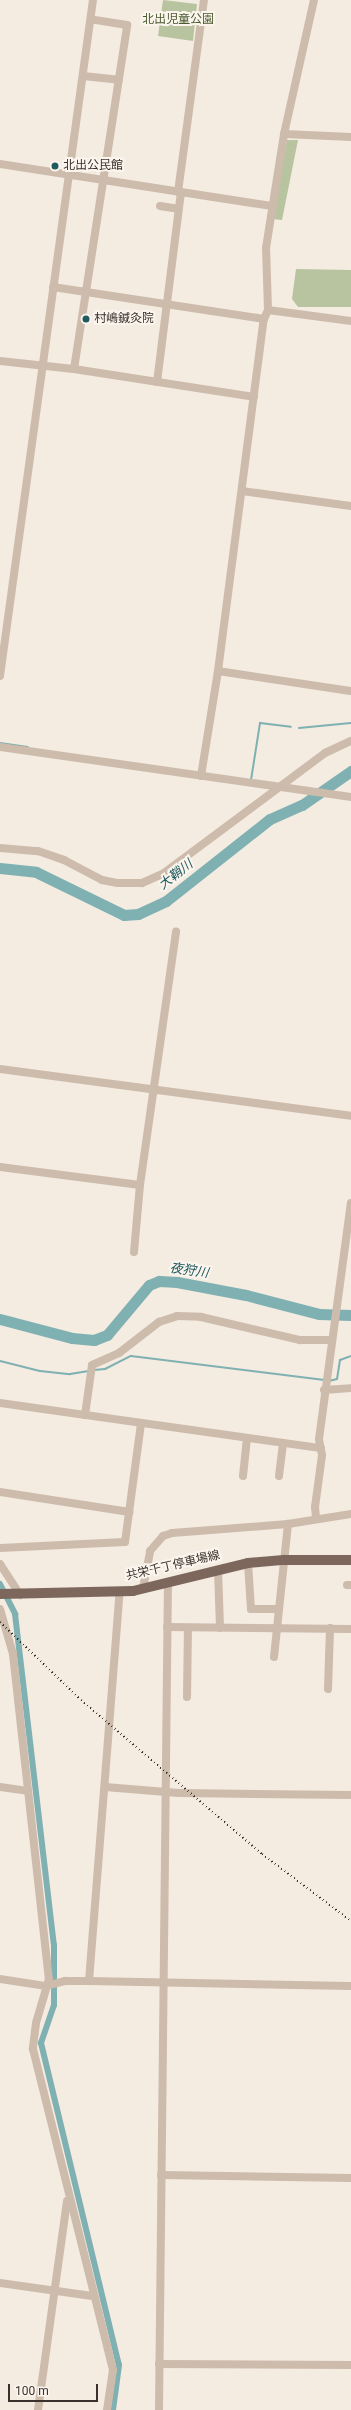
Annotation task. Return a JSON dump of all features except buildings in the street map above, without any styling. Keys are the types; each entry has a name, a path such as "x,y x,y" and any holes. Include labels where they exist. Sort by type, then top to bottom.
{"main road":[{"name":"共栄千丁停車場線","path":"10,1595 120,1591 143,1588 248,1563 284,1560 351,1560"}],"street":[{"path":"0,676 93,0"},
{"path":"157,382 204,0"},
{"path":"201,773 218,671 264,319 268,310 269,286 265,257 272,206 284,134 314,0"},
{"path":"74,369 84,292 103,181 127,21 91,19"},
{"path":"83,76 119,80"},
{"path":"284,134 351,137"},
{"path":"0,164 272,206"},
{"path":"160,206 178,209"},
{"path":"53,287 167,303 264,319"},
{"path":"268,310 351,321"},
{"path":"0,361 74,369 254,397"},
{"path":"242,491 351,506"},
{"path":"218,671 351,691"},
{"path":"0,848 38,851 64,860 102,880 118,883 142,883 164,873 285,787 325,753 351,741"},
{"path":"0,747 201,773 351,797"},
{"path":"134,1252 140,1185 176,932"},
{"path":"0,1069 351,1116"},
{"path":"0,1167 140,1185"},
{"path":"316,1518 315,1507 322,1448 319,1439 325,1383 351,1203"},
{"path":"85,1415 92,1365 119,1353 141,1338 159,1322 177,1316 201,1317 300,1340 332,1338"},
{"path":"325,1383 351,1388"},
{"path":"0,1403 322,1448"},
{"path":"0,1548 125,1542 141,1423"},
{"path":"242,1476 247,1438"},
{"path":"279,1476 283,1443"},
{"path":"0,1492 129,1512"},
{"path":"143,1588 150,1551 163,1536 172,1533 288,1524 316,1518 351,1514"},
{"path":"274,1657 288,1524"},
{"path":"248,1563 251,1609 279,1609"},
{"path":"0,1564 10,1595"},
{"path":"218,1570 220,1628"},
{"path":"159,2410 168,1583"},
{"path":"89,1981 120,1591"},
{"path":"0,1609 13,1654 49,1979 46,1986 33,2049 92,2296 113,2370 107,2410"},
{"path":"167,1627 351,1629"},
{"path":"187,1697 188,1628"},
{"path":"328,1688 330,1628"},
{"path":"0,1787 28,1791"},
{"path":"105,1787 166,1793 351,1795"},
{"path":"0,1979 46,1986 65,1981 351,1986"},
{"path":"161,2175 351,2178"},
{"path":"38,2410 68,2197"},
{"path":"0,2284 92,2296"},
{"path":"159,2364 351,2365"}],"green space":[{"name":"北出児童公園","path":"163,0 197,4 193,41 158,36"},
{"path":"287,140 298,140 282,220 273,219"},
{"path":"296,269 351,270 351,307 298,307 292,299"}],"waterway":[{"path":"251,780 260,723 291,727"},
{"path":"299,728 351,723"},
{"path":"0,743 28,747"},
{"name":"大鞘川","path":"0,868 36,872 124,915 138,914 166,901 270,819 302,805 351,771"},
{"name":"夜狩川","path":"0,1319 72,1338 94,1340 107,1335 149,1285 159,1281 177,1282 246,1295 319,1314 351,1315"},
{"path":"94,1370 105,1369 131,1356 325,1380"},
{"path":"329,1381 337,1379 340,1360 351,1356"},
{"path":"0,1361 40,1371 70,1374 89,1371"},
{"path":"0,1584 15,1614 54,1945 54,2005 41,2043 119,2365 113,2410"}],"railway":[{"path":"0,1622 81,1700 262,1854 351,1921"}],"place":[{"name":"北出公民館","path":"55,166"},
{"name":"村嶋鍼灸院","path":"86,319"}]}
